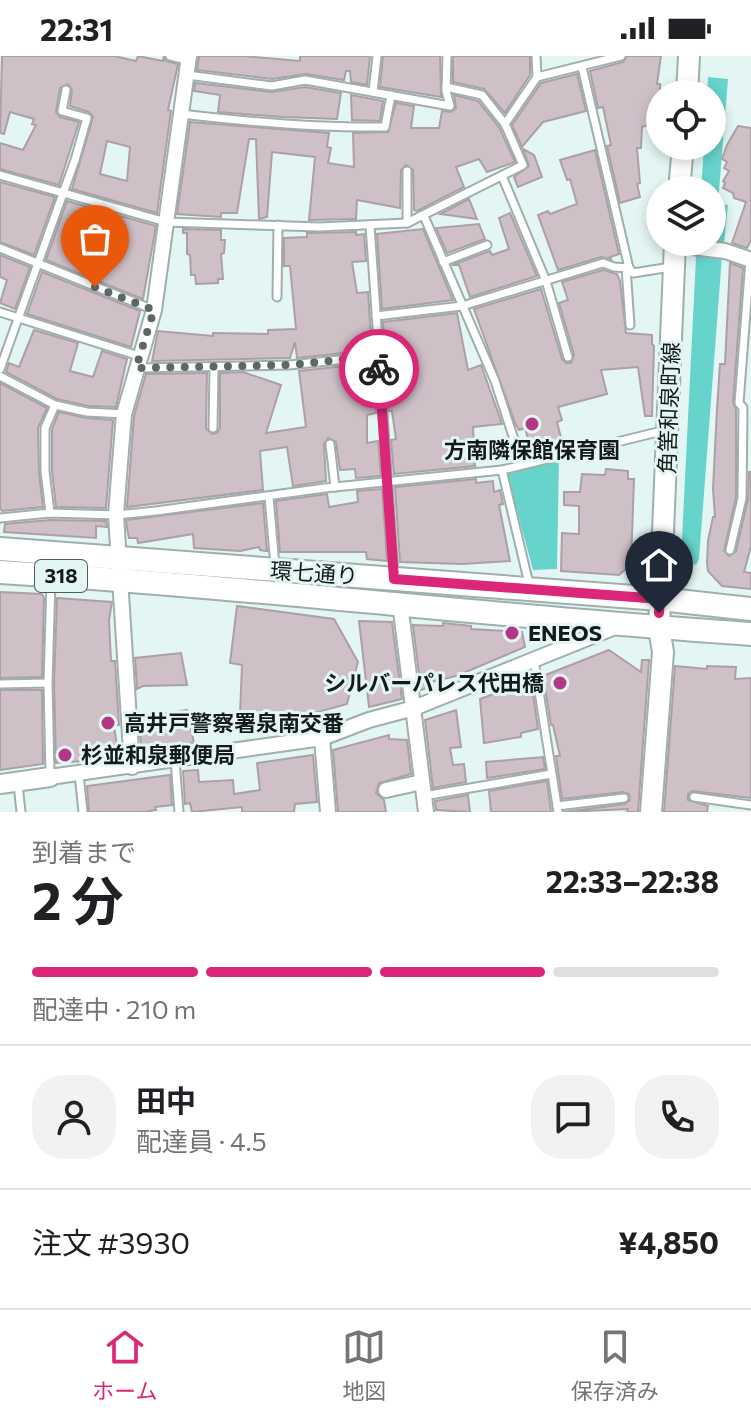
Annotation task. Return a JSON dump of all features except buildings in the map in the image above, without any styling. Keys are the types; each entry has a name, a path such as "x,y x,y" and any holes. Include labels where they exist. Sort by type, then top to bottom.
{"main road":[{"path":"688,80 689,56"},
{"name":"角筈和泉町線","path":"651,812 663,652 659,628 674,256"},
{"name":"環七通り","path":"0,549 660,599"},
{"name":"環七通り","path":"0,572 400,603 619,625"},
{"name":"318","path":"660,599 751,609"},
{"name":"318","path":"619,625 751,634"}],"street":[{"path":"132,767 116,515 124,414 154,310 188,64"},
{"path":"726,251 750,260"},
{"path":"400,603 426,812"},
{"path":"9,783 322,738 369,720 414,708 619,625"},
{"path":"322,738 328,812"},
{"path":"386,790 423,789"}],"lane":[{"path":"170,56 188,64 272,86 305,80 450,106 446,87 447,56"},
{"path":"373,92 377,56"},
{"path":"505,124 537,77 536,56"},
{"path":"537,77 621,56"},
{"path":"582,67 628,267 630,325"},
{"path":"0,175 166,222 278,225 407,223 523,165 505,124 482,95 446,87"},
{"path":"0,369 87,118 62,111 66,90"},
{"path":"181,114 271,125 385,127 391,95"},
{"path":"407,171 407,223"},
{"path":"502,176 546,281 568,357"},
{"path":"424,216 495,381 522,464"},
{"path":"277,297 278,225"},
{"path":"370,225 394,579"},
{"path":"443,262 487,245"},
{"path":"0,248 154,310"},
{"path":"730,550 747,464 743,408 739,403 750,260"},
{"path":"376,316 462,306 603,263 628,267"},
{"path":"628,267 633,273 673,266"},
{"path":"0,312 138,362 214,369 378,356"},
{"path":"213,428 214,369"},
{"path":"0,377 55,405 87,412 124,414"},
{"path":"50,513 45,471 45,428 55,405"},
{"path":"0,518 50,513 116,515 335,487 502,470 668,429"},
{"path":"330,444 335,487"},
{"path":"502,470 530,591"},
{"path":"269,497 276,570"},
{"path":"50,777 48,683 51,575"},
{"path":"534,658 558,809 624,798"},
{"path":"0,684 48,683"},
{"path":"175,760 179,812"},
{"path":"79,774 83,812"},
{"path":"423,789 551,774"},
{"path":"9,783 21,812"},
{"path":"694,797 751,805"}],"shaded area":[{"path":"708,77 728,79 726,104 726,80 708,80"},
{"path":"703,160 722,160 720,176 702,176"},
{"path":"722,256 699,559 696,565 681,559 696,257"},
{"path":"559,460 557,569 533,570 507,474"}],"way so far":[{"path":"95,287 154,310 136,368 214,369 378,356 379,369"}],"place":[{"name":"方南隣保館保育園","path":"532,424"},
{"name":"ENEOS","path":"512,633"},
{"name":"シルバーパレス代田橋","path":"560,683"},
{"name":"高井戸警察署泉南交番","path":"108,723"},
{"name":"杉並和泉郵便局","path":"65,755"}],"route":[{"path":"379,369 394,579 660,599 659,613"}]}
